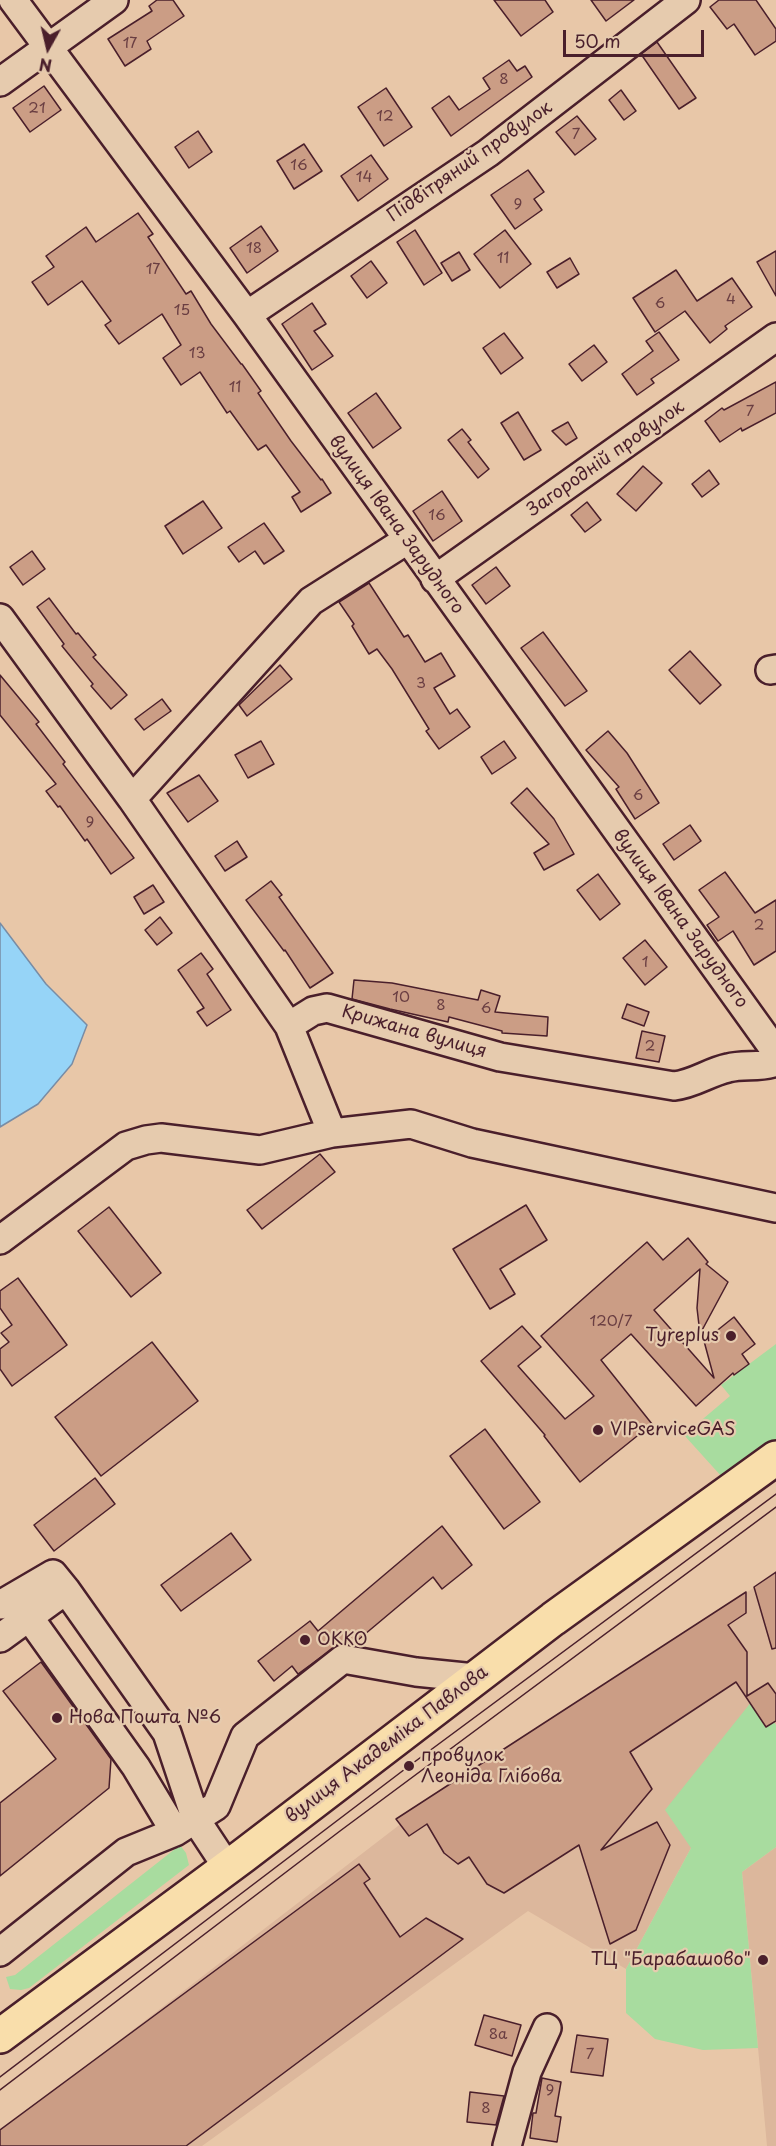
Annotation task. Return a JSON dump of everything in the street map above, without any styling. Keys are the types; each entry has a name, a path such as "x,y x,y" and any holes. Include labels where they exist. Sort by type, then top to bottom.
{"main road":[{"name":"вулиця Академіка Павлова","path":"0,2036 553,1619 776,1458"}],"street":[{"name":"вулиця Івана Зарудного","path":"13,0 247,315 776,1052"},
{"path":"0,82 114,0"},
{"name":"Підвітряний провулок","path":"247,315 488,153 686,0"},
{"name":"Загородній провулок","path":"435,579 776,338"},
{"path":"132,799 311,601 407,540"},
{"path":"0,618 132,799 289,1026 332,1133"},
{"name":"Крижана вулиця","path":"289,1026 314,1011 327,1008 500,1057 674,1086 686,1085 723,1069 769,1065 776,1062"},
{"path":"0,1240 126,1146 135,1142 160,1138 260,1150 332,1133 411,1124 472,1143 776,1208"},
{"path":"0,1605 53,1574 167,1733 185,1826"},
{"path":"0,1638 66,1590"},
{"path":"29,1617 136,1767 185,1826 227,1867"},
{"path":"0,1952 126,1851 185,1826 216,1806 245,1736 343,1659 416,1672 476,1678"},
{"path":"507,2146 528,2072 547,2028"}],"shaded area":[{"path":"776,1573 776,1725 756,1697 691,1848 626,1969 528,1911 202,2146 0,2146 0,2132 411,1816"},
{"name":"ТЦ \"Барабашово\"","path":"776,1847 776,2146 767,2146 742,1872"}],"green space":[{"path":"776,1344 776,1440 734,1472 722,1477 684,1435 730,1396 721,1385"},
{"path":"756,1696 776,1725 776,1847 742,1872 758,2048 703,2050 655,2039 626,2013 626,1969 691,1848 665,1810"},
{"path":"180,1845 186,1853 189,1865 29,1988 10,1989 6,1977 15,1975"}],"water":[{"path":"0,923 46,984 87,1025 72,1064 38,1104 0,1127"}],"building":[{"path":"157,0 173,0 184,16 147,41 151,49 125,66 108,39 152,11 149,6"},
{"path":"494,0 545,0 553,12 521,36"},
{"path":"591,0 634,0 606,21"},
{"path":"719,0 756,0 776,29 776,41 755,55 734,24 727,29 710,7"},
{"path":"657,42 696,98 679,109 641,54"},
{"path":"509,60 517,71 525,66 532,77 451,136 432,108 449,96 459,110 490,89 483,78"},
{"path":"44,86 61,110 30,132 13,108"},
{"path":"386,88 412,127 384,146 358,107"},
{"path":"621,90 636,111 624,120 609,100"},
{"path":"577,116 596,139 575,155 556,132"},
{"path":"198,131 212,152 189,168 175,147"},
{"path":"304,144 322,171 294,189 277,161"},
{"path":"371,155 388,179 358,201 341,176"},
{"path":"528,170 544,192 534,199 542,210 515,229 491,195"},
{"path":"138,213 153,234 148,237 186,294 191,291 211,324 261,391 258,393 291,441 331,493 301,512 292,497 300,492 266,445 258,450 230,411 227,413 200,372 181,385 163,358 181,345 162,314 119,344 105,325 111,321 82,281 48,305 32,282 54,267 46,256 86,227 96,242"},
{"path":"261,226 278,251 247,273 230,248"},
{"path":"415,230 442,273 424,285 397,242"},
{"path":"505,230 531,264 500,288 474,254"},
{"path":"776,251 776,296 757,262"},
{"path":"459,252 470,270 452,281 441,263"},
{"path":"570,258 579,274 557,288 547,272"},
{"path":"371,261 387,283 367,298 351,276"},
{"path":"676,270 697,301 732,278 752,307 725,326 727,329 710,343 685,311 655,332 633,298"},
{"path":"312,303 326,324 314,331 333,356 312,370 282,324"},
{"path":"659,332 679,360 651,379 654,383 637,395 622,374 653,351 646,341"},
{"path":"504,333 523,358 501,374 483,348"},
{"path":"594,345 607,362 582,381 569,364"},
{"path":"776,382 776,413 742,431 741,428 720,442 705,421 722,408 724,410"},
{"path":"376,393 401,428 373,448 348,413"},
{"path":"518,412 541,450 524,460 501,423"},
{"path":"568,422 577,438 566,445 552,431"},
{"path":"462,429 471,440 468,442 489,469 478,478 448,440"},
{"path":"643,466 662,483 636,511 617,494"},
{"path":"709,470 719,484 702,497 692,484"},
{"path":"442,491 462,521 433,541 413,511"},
{"path":"203,501 222,528 183,554 165,526"},
{"path":"587,502 601,520 585,532 571,515"},
{"path":"264,523 284,551 264,564 255,551 239,562 228,547"},
{"path":"32,551 45,569 23,585 10,567"},
{"path":"496,567 510,586 486,604 472,585"},
{"path":"369,583 404,637 408,635 425,662 441,653 455,676 434,688 450,714 457,709 470,727 439,749 426,731 429,729 392,669 377,649 369,654 352,626 354,624 339,602"},
{"path":"49,598 76,634 78,633 96,655 93,657 127,695 111,709 91,686 93,684 62,646 64,644 37,607"},
{"path":"543,632 587,691 565,706 521,648"},
{"path":"690,651 721,685 700,704 669,670"},
{"path":"280,665 292,679 247,716 239,705"},
{"path":"0,675 39,722 36,724 65,762 63,764 134,858 111,874 87,839 85,841 60,806 58,807 46,791 56,784 0,715"},
{"path":"162,699 171,711 144,730 135,719"},
{"path":"608,731 627,753 659,803 635,819 616,789 619,787 586,750"},
{"path":"261,741 274,764 248,778 235,755"},
{"path":"504,741 516,758 492,774 481,757"},
{"path":"199,775 218,801 188,822 167,793"},
{"path":"527,788 554,819 574,854 544,870 534,853 549,844 511,803"},
{"path":"690,825 701,841 674,860 663,844"},
{"path":"237,841 247,857 225,871 215,856"},
{"path":"725,872 755,913 776,900 776,951 754,965 733,931 718,941 707,925 719,917 699,890"},
{"path":"598,874 620,904 600,920 577,890"},
{"path":"271,881 282,895 279,897 333,973 310,988 285,950 246,900"},
{"path":"153,885 164,902 144,914 134,897"},
{"path":"160,917 172,933 157,945 145,930"},
{"path":"645,940 667,967 645,985 623,958"},
{"path":"201,953 213,969 207,974 231,1010 207,1026 197,1012 204,1008 178,970"},
{"path":"354,980 392,983 478,1000 481,990 500,996 495,1012 548,1017 547,1036 502,1033 502,1031 449,1017 448,1022 352,999"},
{"path":"627,1004 649,1012 644,1026 622,1018"},
{"path":"642,1031 665,1036 659,1062 636,1058"},
{"path":"320,1154 335,1172 262,1229 247,1210"},
{"path":"526,1205 547,1240 500,1269 515,1294 490,1309 453,1249"},
{"path":"109,1207 161,1273 131,1297 78,1231"},
{"path":"688,1238 708,1262 706,1264 728,1282 700,1334 697,1308 700,1269 654,1310 714,1378 704,1341 734,1317 755,1344 742,1354 749,1364 734,1375 733,1373 696,1406 631,1334 601,1360 652,1424 580,1482 545,1435 481,1361 522,1326 541,1347 518,1366 565,1419 594,1396 541,1336 647,1242 663,1260"},
{"path":"18,1278 67,1345 12,1386 0,1369 0,1349 9,1342 1,1333 12,1325 0,1308 0,1291"},
{"path":"152,1342 198,1401 101,1476 55,1417"},
{"path":"485,1429 540,1502 504,1529 450,1456"},
{"path":"95,1478 115,1504 54,1551 34,1525"},
{"path":"442,1526 472,1565 442,1589 433,1577 352,1645 339,1644 298,1674 292,1666 274,1681 258,1661 310,1621 318,1631"},
{"path":"231,1533 251,1560 181,1611 161,1585"},
{"path":"776,1572 776,1648 772,1649 754,1587"},
{"path":"746,1592 746,1613 728,1625 747,1652 747,1696 768,1683 776,1694 776,1721 766,1727 736,1682 630,1752 652,1789 601,1850 657,1822 670,1845 636,1930 610,1944 579,1845 504,1893 487,1884 469,1857 458,1864 444,1853 427,1824 409,1836 396,1819"},
{"path":"41,1662 111,1759 109,1788 0,1876 0,1803 56,1759 3,1691"},
{"path":"359,1864 370,1879 364,1883 400,1937 426,1918 463,1939 186,2146 0,2146 0,2130"},
{"path":"484,2015 521,2025 512,2056 475,2045"},
{"path":"577,2035 608,2039 603,2076 571,2072"},
{"path":"542,2078 561,2082 555,2116 561,2117 557,2142 530,2138 533,2113 536,2113"},
{"path":"470,2092 504,2096 496,2125 467,2122"}],"tram line":[{"path":"0,2077 409,1766 776,1494"},
{"path":"0,2090 340,1831 776,1507"}],"place":[{"name":"Tyreplus","path":"731,1336"},
{"name":"VIPserviceGAS","path":"598,1430"},
{"name":"ОККО","path":"305,1640"},
{"name":"Нова Пошта №6","path":"57,1718"},
{"name":"провулок Леоніда Глібова","path":"409,1766"},
{"name":"ТЦ \"Барабашово\"","path":"763,1960"}]}
